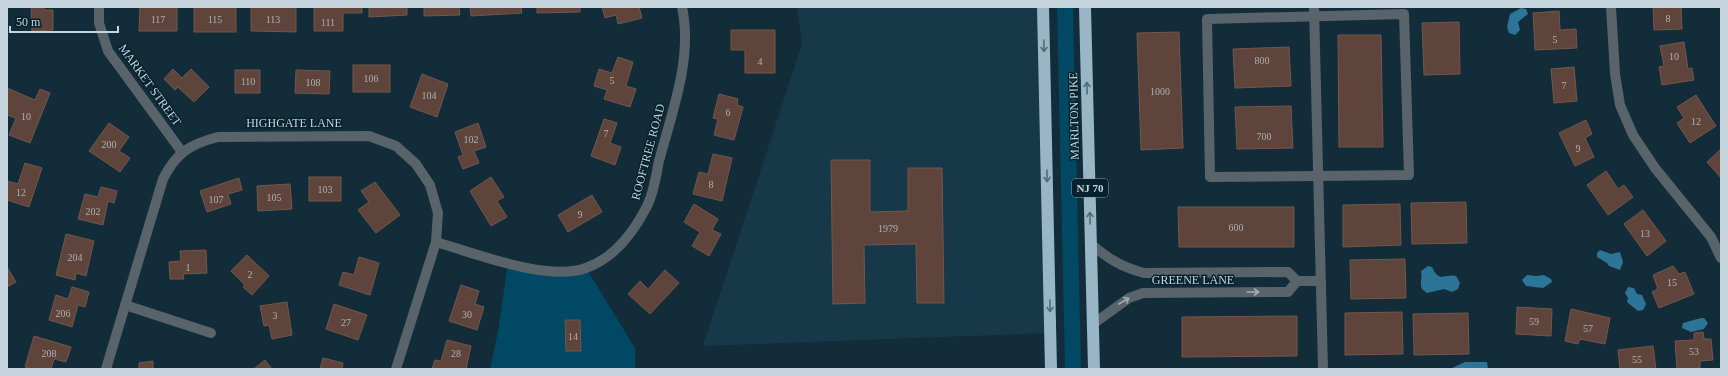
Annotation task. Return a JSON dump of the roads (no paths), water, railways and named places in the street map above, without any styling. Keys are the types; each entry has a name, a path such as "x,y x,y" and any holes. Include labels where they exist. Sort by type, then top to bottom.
{"highway":[{"path":"1043,7 1051,369"},
{"name":"MARLTON PIKE","path":"1085,7 1094,369"}],"street":[{"name":"MARKET STREET","path":"99,7 99,23 108,51 182,152"},
{"name":"ROOFTREE ROAD","path":"436,242 508,263 538,269 568,272 586,268 614,253 625,241 647,206 683,72 685,20 682,7"},
{"path":"1611,7 1614,74 1620,105 1632,135 1655,168 1711,237 1721,258"},
{"path":"1345,11 1404,14 1409,175 1210,177 1207,19 1345,11"},
{"path":"1314,12 1323,369"},
{"name":"HIGHGATE LANE","path":"106,369 162,180 170,164 182,152 201,141 218,137 369,136 396,146 416,164 430,185 438,213 436,242 396,369"},
{"name":"GREENE LANE","path":"1091,244 1106,258 1144,273 1288,272 1297,281 1321,281"},
{"name":"GREENE LANE","path":"1093,324 1129,298 1143,293 1288,292 1297,281"},
{"path":"125,305 211,333"}]}
